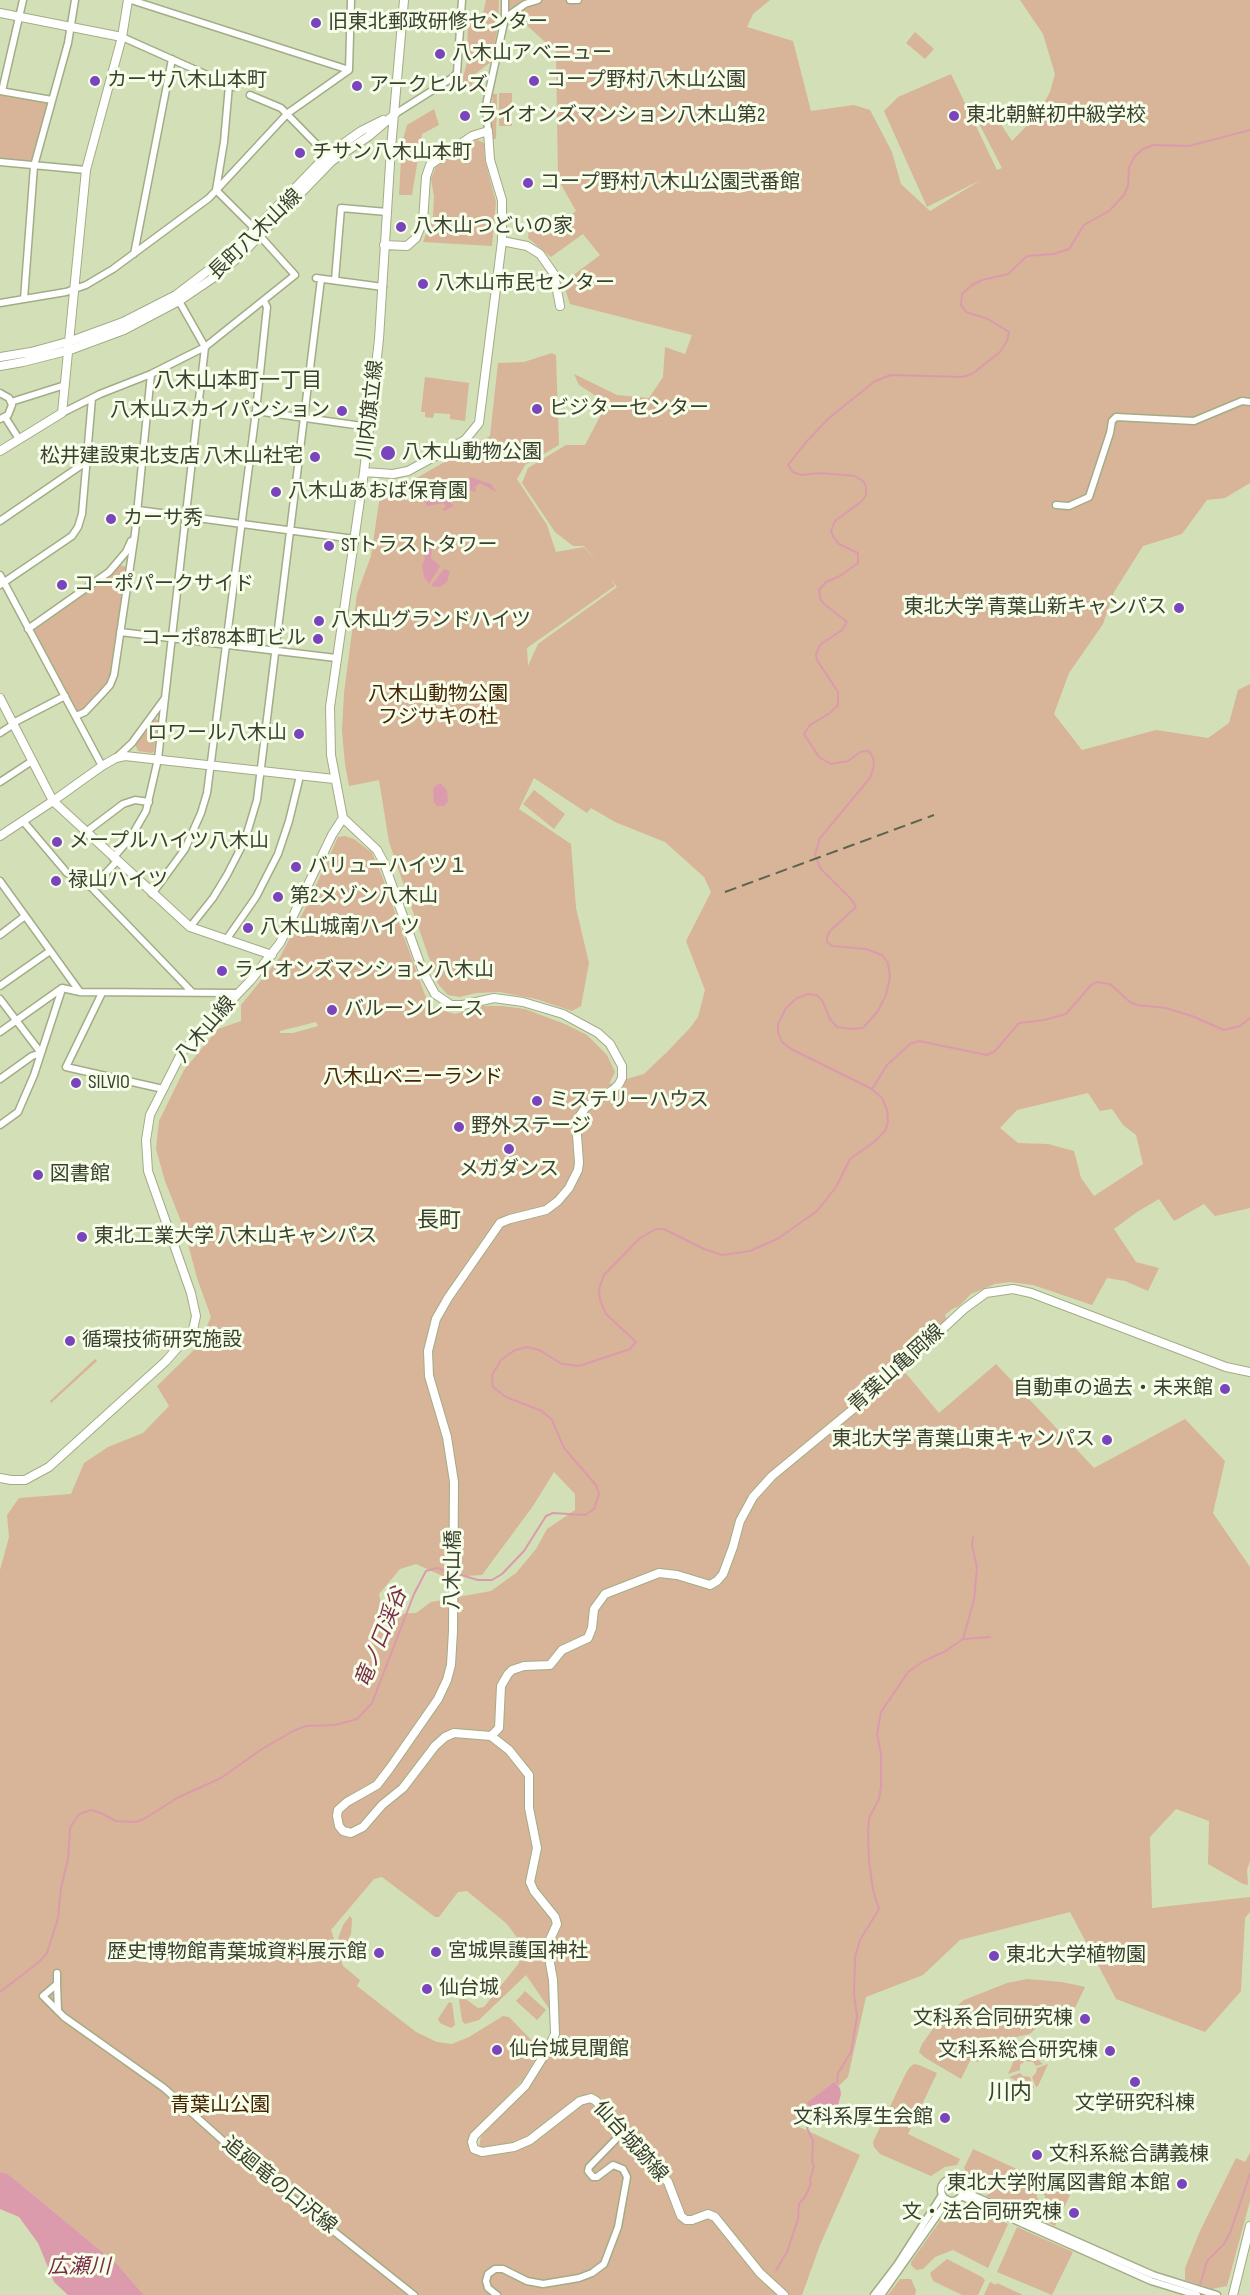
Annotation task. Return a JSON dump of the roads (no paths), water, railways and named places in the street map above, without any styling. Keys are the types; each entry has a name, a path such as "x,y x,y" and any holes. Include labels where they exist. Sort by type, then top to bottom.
{"street":[{"path":"23,0 1,91 52,100"},
{"path":"24,299 34,166 71,27 75,0"},
{"path":"62,412 86,170 130,0 349,70"},
{"path":"349,70 351,0"},
{"name":"川内旗立線","path":"343,818 334,779 330,730 336,658 369,427 383,287 384,245 404,0"},
{"path":"0,357 70,345 123,322 176,295 226,258 257,233 327,155 361,131 395,114 457,73 462,0"},
{"path":"364,472 393,474 408,471 465,440 476,429 480,416 502,241 502,200 490,160 486,105 505,18 505,0"},
{"path":"505,18 525,4 538,0"},
{"path":"570,0 578,0"},
{"path":"0,13 122,38 231,86 216,190"},
{"path":"134,254 172,59"},
{"path":"0,303 76,289 113,269 180,220 216,190 288,113 349,70"},
{"path":"250,95 288,113 327,155"},
{"name":"長町八木山線","path":"0,366 23,362 70,345 124,330 179,301 219,274 257,233 325,167 395,114"},
{"path":"384,245 407,246 416,238 423,221 426,177 430,165 472,136 488,131"},
{"path":"0,162 86,170"},
{"path":"0,451 62,412 151,374 205,347 295,275 216,190"},
{"path":"335,280 341,208 387,212"},
{"path":"502,241 527,246 540,254 554,274 560,306"},
{"path":"190,927 213,898 236,859 245,840 257,800 291,530 319,278 383,287"},
{"path":"92,888 131,837 149,802 158,759 205,347 179,301"},
{"path":"152,894 173,867 194,831 207,793 256,411 267,307 264,301"},
{"path":"76,717 85,712 110,685 114,675 138,510 151,374"},
{"path":"11,402 66,385"},
{"path":"0,393 6,395 11,402 12,409 3,418 19,439"},
{"path":"2,583 72,536 78,527 82,514 92,398"},
{"path":"1056,505 1069,506 1089,497 1112,421 1116,417 1194,421 1242,401 1250,402"},
{"path":"256,411 369,427"},
{"path":"0,521 86,462"},
{"path":"138,510 354,539"},
{"path":"28,629 110,572 126,552 135,533"},
{"path":"0,575 2,583 102,766"},
{"path":"120,632 336,658"},
{"path":"0,733 13,723 65,696"},
{"path":"0,698 53,801 115,860 190,927 272,955"},
{"path":"0,836 116,758 132,742 165,698"},
{"path":"116,758 125,756 158,759 334,779"},
{"path":"0,782 32,761"},
{"path":"226,940 256,897 278,854 290,821 300,776"},
{"path":"86,832 123,804 135,800 149,802"},
{"name":"八木山線","path":"0,1478 26,1480 49,1467 166,1361 193,1330 196,1316 191,1293 148,1170 146,1140 150,1115 172,1069 188,1044 272,955 343,818"},
{"name":"八木山橋","path":"343,818 377,850 384,863 423,972 435,994 451,1005 463,1005 494,998 523,1002 564,1014 598,1033 610,1044 622,1066 622,1078 619,1084 586,1107 576,1121 579,1163 578,1170 568,1188 558,1201 546,1210 500,1223 436,1318 428,1351 429,1376 452,1458 455,1509 451,1665 438,1700 377,1785 338,1810 339,1826 343,1831 351,1833 363,1827 382,1805 408,1783 428,1754 445,1737 454,1733 490,1736"},
{"path":"23,821 67,873 92,888 192,992"},
{"path":"0,881 2,890 25,916 80,992"},
{"path":"0,935 25,916"},
{"path":"0,986 50,951"},
{"path":"0,1032 62,988 102,993 238,993"},
{"path":"0,1125 18,1112 41,1053 62,988"},
{"path":"102,993 66,1067 163,1089"},
{"path":"0,999 41,1053"},
{"path":"0,1079 32,1056 41,1053"},
{"name":"青葉山亀岡線","path":"490,1736 499,1728 501,1686 508,1674 524,1666 550,1665 562,1650 588,1638 592,1628 594,1609 605,1594 659,1573 677,1575 710,1585 717,1581 723,1574 740,1521 753,1497 772,1476 900,1369 970,1304 986,1293 1013,1289 1031,1293 1226,1366 1250,1372"},
{"name":"仙台城跡線","path":"490,1736 509,1750 529,1775 529,1808 537,1848 530,1882 558,1924 547,1946 553,1980 555,2034 525,2086 474,2136 472,2142 478,2151 514,2147 530,2140 572,2106 586,2099 596,2101 668,2182 681,2216 686,2220 708,2214 715,2217 760,2273 784,2295"},
{"path":"57,1973 58,2011"},
{"path":"57,1984 43,1996 58,2011"},
{"name":"追廻竜の口沢線","path":"58,2011 164,2088 248,2163 414,2295"},
{"path":"497,2295 488,2288 486,2281 488,2274 495,2269 503,2269 527,2281 543,2284 579,2278 592,2273 604,2264 618,2227 627,2177 623,2169 613,2165 597,2177 593,2177 588,2171 589,2167 624,2131"},
{"path":"881,2295 945,2198 942,2186 950,2179 960,2182 962,2194"},
{"path":"945,2198 956,2200 962,2194"},
{"path":"962,2194 1151,2281 1197,2295"},
{"path":"962,2194 1153,2275 1216,2295"},
{"path":"874,2295 945,2198"},
{"path":"1233,2295 1250,2226"}],"water":[{"path":"470,477 491,484 496,492 480,483 475,487 476,492 468,490 466,487"},
{"path":"426,487 431,487 454,506 444,511 442,510 446,506 443,503 427,506 422,493"},
{"path":"428,545 432,548 431,558 440,566 429,584 424,577 422,565 425,560 423,549"},
{"path":"444,569 450,571 447,582 440,587 431,586"},
{"path":"440,783 447,790 448,801 444,806 437,806 434,802 433,788"},
{"path":"834,2082 840,2088 841,2094 833,2124 811,2109 807,2103"},
{"name":"広瀬川","path":"0,2172 8,2174 117,2264 144,2295 68,2295 54,2282 38,2243 19,2217 0,2209"}],"waterway":[{"name":"竜ノ口渓谷","path":"0,1992 39,1962 47,1953 58,1918 61,1888 68,1859 70,1828 79,1814 91,1810 116,1821 136,1822 177,1798 221,1778 262,1749 293,1731 306,1726 335,1725 357,1719 372,1703 414,1594 426,1571 437,1568 478,1580 492,1580 502,1574 524,1551 546,1516 553,1513 585,1515 594,1509 599,1494 596,1485 564,1448 552,1420 542,1411 506,1397 493,1387 492,1375 501,1360 515,1350 527,1347 539,1350 562,1364 579,1366 630,1349 636,1342 606,1314 600,1300 599,1289 604,1275 640,1238 656,1229 664,1229 704,1249 722,1255 750,1251 779,1238 817,1211 836,1187 850,1159 885,1131 888,1122 887,1110 882,1098 872,1089 791,1049 782,1042 778,1032 778,1024 786,1008 797,998 808,994 816,995 822,1000 830,1019 837,1027 863,1028 878,1011 886,995 890,977 888,963 882,955 866,949 832,946 827,942 830,931 856,907 820,868 815,855 820,838 870,778 874,766 873,758 870,752 866,751 860,752 848,761 831,764 819,757 804,734 810,725 830,713 838,705 838,692 817,660 816,654 820,645 842,630 847,622 824,604 819,590 826,582 840,576 858,563 858,553 839,544 831,531 835,521 862,501 866,495 866,486 855,476 820,473 801,475 793,472 788,465 829,418 875,381 891,375 962,377 972,374 1000,352 1007,341 1009,332 988,319 966,312 961,305 962,294 982,280 1008,274 1027,256 1053,254 1069,249 1084,225 1109,211 1124,195 1128,186 1129,167 1135,156 1143,149 1153,145 1189,146 1250,130"},
{"path":"872,1089 887,1065 910,1044 919,1041 987,1055 995,1051 1019,1023 1066,1014 1091,985 1097,982 1110,984 1130,1002 1137,1005 1166,1008 1224,1030 1240,1026 1250,1018"},
{"path":"837,2083 838,2073 851,2052 857,2017 854,1994 855,1957 860,1940 879,1909 873,1890 868,1831 869,1818 879,1799 881,1786 881,1754 877,1734 881,1712 908,1672 963,1639 974,1600 977,1568 972,1545 973,1537"},
{"path":"963,1639 990,1637"},
{"path":"776,2270 787,2252 798,2219 799,2204 811,2184 814,2166 812,2162 813,2141 807,2128 818,2114"},
{"path":"1200,2285 1207,2261 1224,2244 1230,2233 1250,2174"}],"railway":[{"path":"725,892 934,815"}],"place":[{"name":"旧東北郵政研修センター","path":"316,23"},
{"name":"八木山アベニュー","path":"440,54"},
{"name":"カーサ八木山本町","path":"95,81"},
{"name":"コープ野村八木山公園","path":"534,81"},
{"name":"アークヒルズ","path":"357,86"},
{"name":"ライオンズマンション八木山第2","path":"465,116"},
{"name":"東北朝鮮初中級学校","path":"954,116"},
{"name":"チサン八木山本町","path":"300,153"},
{"name":"コープ野村八木山公園弐番館","path":"528,183"},
{"name":"八木山つどいの家","path":"401,227"},
{"name":"八木山市民センター","path":"423,284"},
{"name":"ビジターセンター","path":"537,409"},
{"name":"八木山スカイパンション","path":"342,411"},
{"name":"八木山動物公園","path":"388,453"},
{"name":"松井建設東北支店 八木山社宅","path":"315,457"},
{"name":"八木山あおば保育園","path":"276,492"},
{"name":"カーサ秀","path":"111,519"},
{"name":"STトラストタワー","path":"329,546"},
{"name":"コーポパークサイド","path":"62,585"},
{"name":"東北大学 青葉山新キャンパス","path":"1179,608"},
{"name":"八木山グランドハイツ","path":"319,621"},
{"name":"コーポ878本町ビル","path":"318,639"},
{"name":"ロワール八木山","path":"299,734"},
{"name":"メープルハイツ八木山","path":"57,842"},
{"name":"バリューハイツ１","path":"296,867"},
{"name":"禄山ハイツ","path":"56,881"},
{"name":"第2メゾン八木山","path":"278,897"},
{"name":"八木山城南ハイツ","path":"248,928"},
{"name":"ライオンズマンション八木山","path":"222,971"},
{"name":"バルーンレース","path":"332,1010"},
{"name":"SILVIO","path":"76,1083"},
{"name":"ミステリーハウス","path":"537,1101"},
{"name":"野外ステージ","path":"459,1127"},
{"name":"メガダンス","path":"509,1149"},
{"name":"図書館","path":"38,1175"},
{"name":"東北工業大学 八木山キャンパス","path":"82,1237"},
{"name":"循環技術研究施設","path":"70,1341"},
{"name":"自動車の過去・未来館","path":"1225,1389"},
{"name":"東北大学 青葉山東キャンパス","path":"1107,1440"},
{"name":"宮城県護国神社","path":"436,1952"},
{"name":"歴史博物館青葉城資料展示館","path":"379,1953"},
{"name":"東北大学植物園","path":"994,1956"},
{"name":"仙台城","path":"427,1989"},
{"name":"文科系合同研究棟","path":"1085,2019"},
{"name":"仙台城見聞館","path":"497,2050"},
{"name":"文科系総合研究棟","path":"1110,2051"},
{"name":"文学研究科棟","path":"1135,2082"},
{"name":"文科系厚生会館","path":"945,2118"},
{"name":"文科系総合講義棟","path":"1037,2155"},
{"name":"東北大学附属図書館 本館","path":"1182,2184"},
{"name":"文・法合同研究棟","path":"1074,2213"}],"district":[{"name":"八木山本町一丁目","path":"238,382"},
{"name":"長町","path":"439,1221"},
{"name":"川内","path":"1010,2093"}],"park label":[{"name":"八木山動物公園 フジサキの杜","path":"438,706"},
{"name":"八木山ベニーランド","path":"413,1078"},
{"name":"青葉山公園","path":"220,2106"}]}
